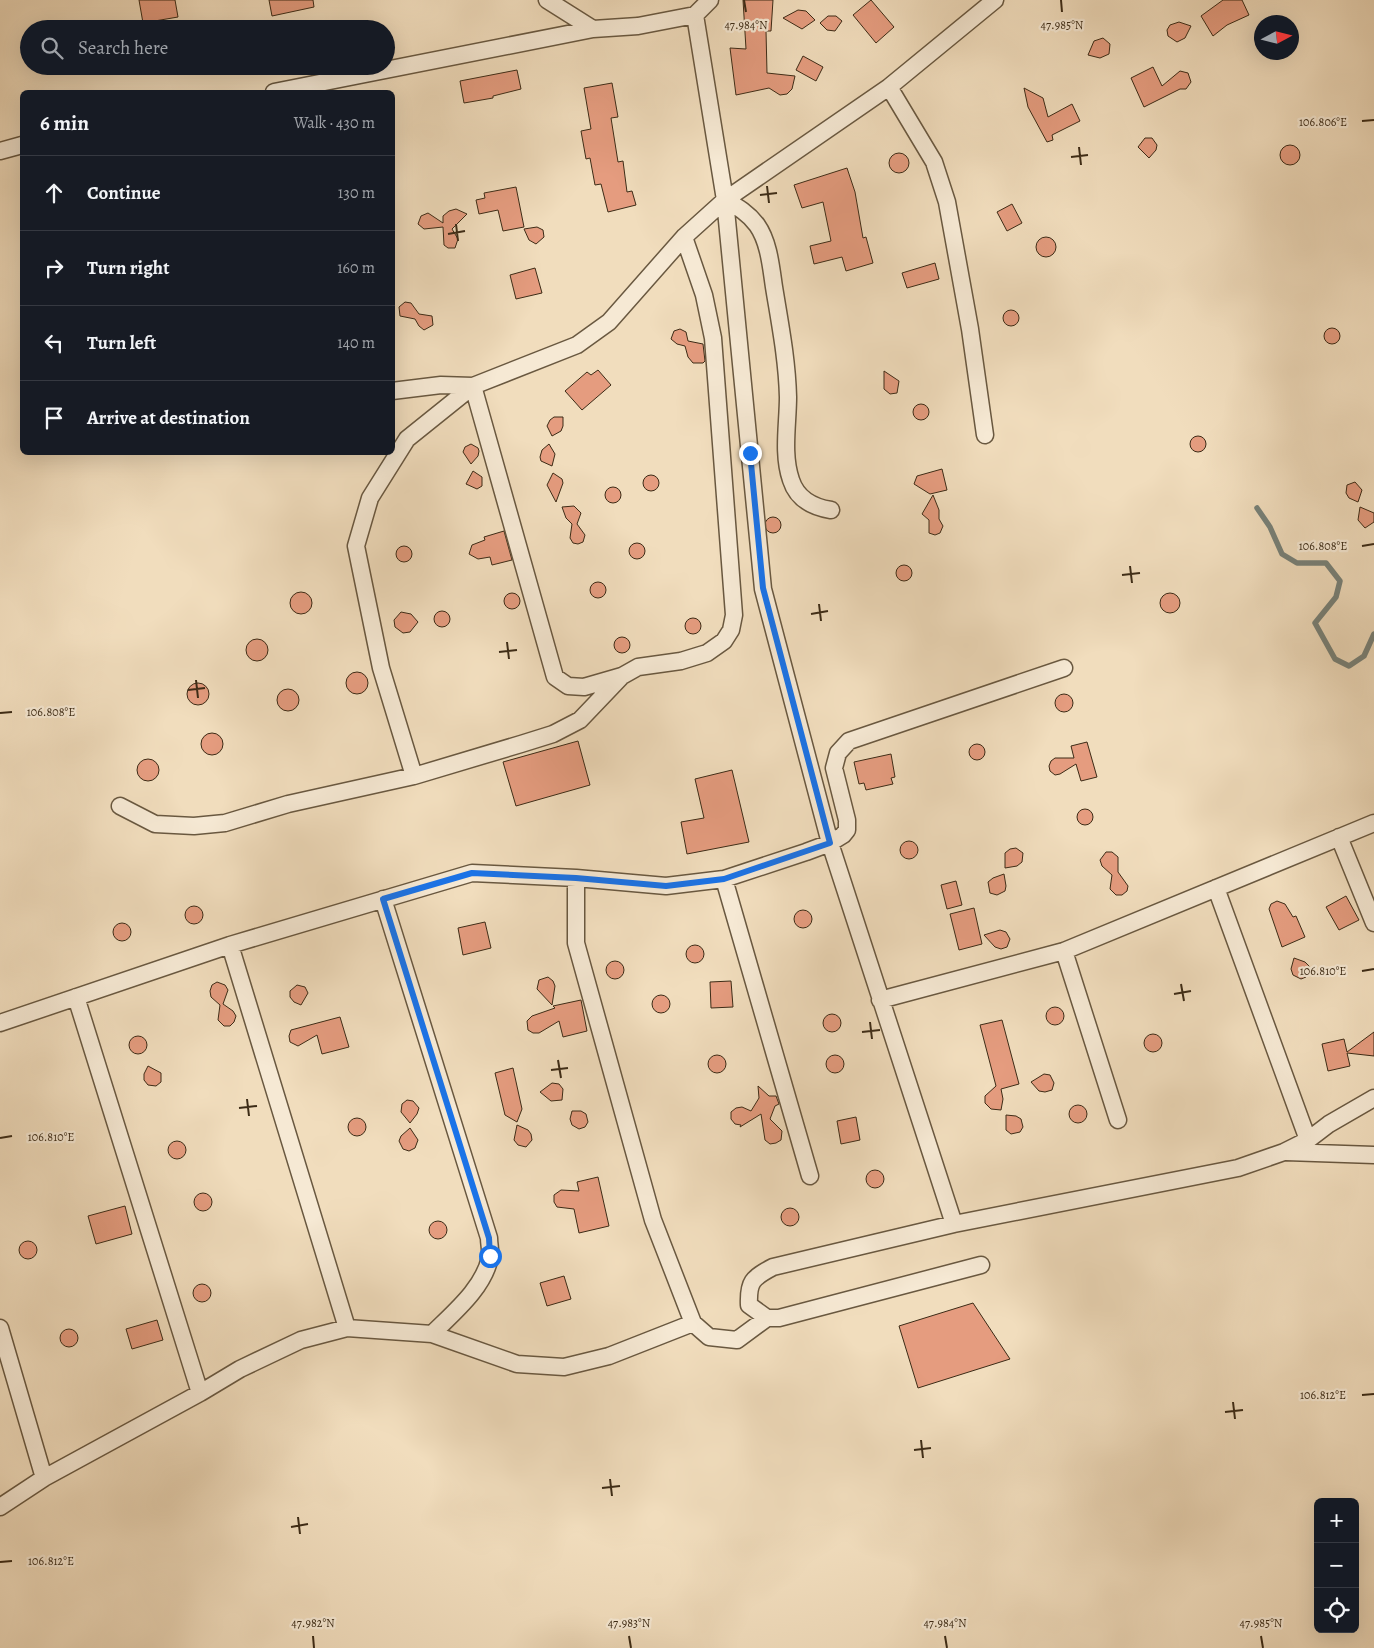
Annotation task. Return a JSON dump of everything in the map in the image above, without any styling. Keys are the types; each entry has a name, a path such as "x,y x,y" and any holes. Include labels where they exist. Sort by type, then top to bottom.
{"street":[{"path":"547,0 593,29"},
{"path":"395,68 593,29 638,26 695,15 710,0"},
{"path":"414,776 381,668 356,546 370,498 407,439 473,386 576,345 610,322 684,237 725,200 889,87 995,0"},
{"path":"695,15 725,200 763,588 830,843 954,1224"},
{"path":"284,90 360,75"},
{"path":"889,87 934,162 947,202 970,329 985,435"},
{"path":"0,151 20,146"},
{"path":"725,200 745,210 758,227 768,251 785,348 788,397 786,461 791,481 798,494 813,507 831,510"},
{"path":"473,386 555,677 568,686 584,687 622,676 638,667 681,661 707,653 724,641 731,630 734,615 713,338 704,295 684,237"},
{"path":"395,391 441,385 473,386"},
{"path":"0,1023 230,945 472,873 576,878 666,886 724,879 830,843 843,835 847,830 847,820 834,768 838,753 849,741 1064,668"},
{"path":"120,806 155,824 202,826 225,823 288,804 414,776 554,734 580,720 622,676"},
{"path":"880,1000 1064,951 1374,822"},
{"path":"1339,837 1374,923"},
{"path":"576,878 576,943 653,1220 694,1323 709,1337 737,1340 767,1318"},
{"path":"724,879 810,1176"},
{"path":"1216,888 1308,1140"},
{"path":"383,899 489,1238 490,1256 485,1272 472,1292 432,1334"},
{"path":"230,945 347,1328"},
{"path":"1064,951 1118,1120"},
{"path":"76,997 200,1393"},
{"path":"981,1265 779,1318 767,1318 748,1305 748,1287 758,1275 773,1266 954,1224 1238,1168 1284,1152 1308,1140 1329,1124 1374,1098"},
{"path":"1284,1152 1374,1155"},
{"path":"0,1507 44,1478 200,1393 240,1369 301,1340 347,1328 432,1334 517,1364 564,1367 609,1356 694,1323"},
{"path":"0,1328 44,1478"}],"building":[{"path":"139,0 175,0 178,17 160,20 142,20"},
{"path":"269,0 313,0 314,7 272,16"},
{"path":"743,0 773,0 771,31 766,31 767,73 795,76 792,89 787,94 780,95 769,88 736,95 730,48 746,49"},
{"path":"871,0 894,27 876,43 853,15"},
{"path":"1223,0 1242,0 1249,15 1227,25 1213,36 1201,16"},
{"path":"798,10 806,11 815,20 802,29 783,18"},
{"path":"828,16 836,16 842,21 835,31 827,30 820,23"},
{"path":"1179,22 1191,26 1185,38 1177,42 1168,36 1167,30 1170,25"},
{"path":"1103,38 1110,44 1109,54 1100,58 1088,55 1094,41"},
{"path":"803,56 823,67 816,81 796,70"},
{"path":"1153,67 1162,86 1180,71 1188,73 1191,82 1186,89 1180,89 1144,107 1131,78"},
{"path":"517,70 521,89 493,96 493,98 464,103 460,81"},
{"path":"612,83 618,117 611,118 618,162 623,161 627,192 632,191 636,205 608,212 601,184 595,185 590,158 586,159 581,131 591,129 584,88"},
{"path":"1024,88 1043,98 1048,117 1072,104 1080,121 1052,135 1053,140 1047,142 1028,107"},
{"path":"1145,138 1152,138 1157,145 1156,150 1149,158 1138,147"},
{"path":"1290,145 1297,148 1300,155 1297,162 1290,165 1283,162 1280,155 1283,148"},
{"path":"899,153 906,156 909,163 906,170 899,173 892,170 889,163 892,156"},
{"path":"847,168 855,192 863,238 866,237 873,263 846,271 842,257 814,264 810,246 831,241 823,202 802,208 794,185"},
{"path":"516,187 524,227 503,231 498,210 479,214 476,200 485,198 484,193"},
{"path":"1012,204 1022,223 1007,231 997,212"},
{"path":"456,209 467,214 452,229 458,239 455,248 448,248 444,245 443,227 424,229 418,224 421,216 428,213 443,223 443,216 449,211"},
{"path":"537,227 543,230 544,237 536,244 529,240 524,229"},
{"path":"1046,237 1053,240 1056,247 1053,254 1046,257 1039,254 1036,247 1039,240"},
{"path":"935,263 939,279 907,288 902,273"},
{"path":"535,268 542,293 516,299 510,275"},
{"path":"405,302 411,303 419,314 432,316 433,325 424,330 415,319 400,316 399,307"},
{"path":"1008,310 1014,310 1019,315 1017,324 1008,326 1003,321 1003,315"},
{"path":"1329,328 1335,328 1340,333 1338,342 1329,344 1324,339 1324,333"},
{"path":"680,329 686,332 688,341 703,344 705,361 703,363 693,363 688,357 685,346 677,344 671,339 674,331"},
{"path":"598,370 611,385 582,410 565,391 587,372 591,375"},
{"path":"884,371 899,381 897,393 890,394 884,389"},
{"path":"921,404 927,406 929,412 927,418 921,420 915,418 913,412 915,406"},
{"path":"554,417 563,417 563,426 561,431 552,436 547,426"},
{"path":"1198,436 1206,444 1198,452 1190,444"},
{"path":"471,444 478,448 479,451 478,456 471,464 463,452 465,447"},
{"path":"549,444 555,454 552,466 541,461 540,457 542,450"},
{"path":"942,469 947,490 930,494 914,484 917,476"},
{"path":"473,471 482,477 482,486 477,489 466,484"},
{"path":"553,473 562,479 563,483 556,502 547,485"},
{"path":"651,475 657,477 659,483 657,489 651,491 645,489 643,483 645,477"},
{"path":"1355,482 1362,490 1358,502 1349,498 1346,493 1347,485"},
{"path":"613,487 619,489 621,495 619,501 613,503 607,501 605,495 607,489"},
{"path":"933,495 939,510 939,519 943,526 940,533 935,535 929,533 929,520 922,514"},
{"path":"574,506 581,513 577,524 585,535 583,542 578,544 573,543 570,538 572,524 566,518 562,507"},
{"path":"1360,507 1374,513 1374,522 1365,528 1358,520"},
{"path":"773,517 781,525 773,533 765,525"},
{"path":"504,531 512,560 492,565 490,557 478,559 469,554 472,545 485,540 484,537"},
{"path":"637,543 643,545 645,551 643,557 637,559 631,557 629,551 631,545"},
{"path":"404,546 412,554 404,562 396,554"},
{"path":"904,565 910,567 912,573 910,579 904,581 898,579 896,573 898,567"},
{"path":"598,582 604,584 606,590 604,596 598,598 592,596 590,590 592,584"},
{"path":"301,592 309,595 312,603 309,611 301,614 293,611 290,603 293,595"},
{"path":"512,593 518,595 520,601 518,607 512,609 506,607 504,601 506,595"},
{"path":"1170,593 1177,596 1180,603 1177,610 1170,613 1163,610 1160,603 1163,596"},
{"path":"442,611 448,613 450,619 448,625 442,627 436,625 434,619 436,613"},
{"path":"401,612 411,614 418,622 410,632 403,633 395,627 394,620"},
{"path":"693,618 699,620 701,626 699,632 693,634 687,632 685,626 687,620"},
{"path":"622,637 628,639 630,645 628,651 622,653 616,651 614,645 616,639"},
{"path":"257,639 265,642 268,650 265,658 257,661 249,658 246,650 249,642"},
{"path":"357,672 365,675 368,683 365,691 357,694 349,691 346,683 349,675"},
{"path":"198,683 206,686 209,694 206,702 198,705 190,702 187,694 190,686"},
{"path":"288,689 296,692 299,700 296,708 288,711 280,708 277,700 280,692"},
{"path":"1064,694 1070,697 1073,703 1070,709 1064,712 1058,709 1055,703 1058,697"},
{"path":"212,733 220,736 223,744 220,752 212,755 204,752 201,744 204,736"},
{"path":"578,741 590,785 516,806 503,762"},
{"path":"1087,742 1097,777 1081,781 1076,764 1060,774 1055,775 1050,771 1051,761 1055,758 1074,758 1071,746"},
{"path":"974,744 980,744 985,749 983,758 974,760 969,755 969,749"},
{"path":"891,754 895,777 891,778 893,784 866,790 864,783 859,784 854,762"},
{"path":"148,759 156,762 159,770 156,778 148,781 140,778 137,770 140,762"},
{"path":"732,770 749,842 687,854 681,822 704,818 695,779"},
{"path":"1082,809 1088,809 1093,814 1091,823 1082,825 1077,820 1077,814"},
{"path":"905,841 913,841 918,846 916,857 905,859 900,854 900,846"},
{"path":"1016,848 1023,853 1022,862 1017,866 1005,868 1005,853 1010,849"},
{"path":"1106,852 1112,852 1118,857 1118,872 1128,886 1127,891 1122,895 1116,895 1110,889 1112,875 1102,866 1100,860"},
{"path":"1004,874 1005,891 997,895 990,893 988,882"},
{"path":"956,881 962,905 947,909 941,885"},
{"path":"1346,896 1359,920 1339,930 1326,907"},
{"path":"1277,901 1285,904 1293,917 1296,916 1305,937 1282,947 1269,909 1271,904"},
{"path":"194,906 202,911 203,915 198,923 194,924 186,919 185,915 190,907"},
{"path":"974,908 982,944 959,950 950,914"},
{"path":"799,910 807,910 812,915 810,926 799,928 794,923 794,915"},
{"path":"485,922 491,948 463,955 458,928"},
{"path":"122,923 130,928 131,932 126,940 122,941 114,936 113,932 118,924"},
{"path":"1000,930 1006,932 1010,939 1007,947 1001,949 995,947 984,935"},
{"path":"691,945 699,945 704,950 702,961 691,963 686,958 686,950"},
{"path":"1294,958 1305,962 1309,966 1309,972 1306,977 1301,979 1293,975 1291,969"},
{"path":"611,961 619,961 624,966 622,977 611,979 606,974 606,966"},
{"path":"548,977 555,986 552,1005 537,989 539,980"},
{"path":"731,981 733,1007 711,1008 710,982"},
{"path":"217,982 225,985 228,990 223,1004 233,1011 236,1016 230,1026 224,1026 218,1020 220,1005 211,997 212,985"},
{"path":"297,985 305,987 308,993 301,1005 294,1002 290,997 290,991"},
{"path":"657,995 665,995 670,1000 668,1011 657,1013 652,1008 652,1000"},
{"path":"581,1000 587,1031 563,1037 559,1021 539,1033 533,1033 528,1030 527,1021 532,1016 555,1008 553,1006"},
{"path":"1051,1007 1059,1007 1064,1012 1062,1023 1051,1025 1046,1020 1046,1012"},
{"path":"828,1014 836,1014 841,1019 839,1030 828,1032 823,1027 823,1019"},
{"path":"340,1017 349,1047 322,1054 317,1035 298,1046 290,1042 291,1030"},
{"path":"1002,1020 1019,1084 1001,1089 1003,1099 1001,1110 991,1109 985,1103 985,1096 996,1086 980,1025"},
{"path":"1374,1032 1374,1056 1347,1053 1350,1066 1328,1071 1322,1044 1344,1039 1347,1052"},
{"path":"1149,1034 1157,1034 1162,1039 1160,1050 1149,1052 1144,1047 1144,1039"},
{"path":"134,1036 142,1036 147,1041 145,1052 134,1054 129,1049 129,1041"},
{"path":"713,1055 721,1055 726,1060 724,1071 713,1073 708,1068 708,1060"},
{"path":"831,1055 839,1055 844,1060 842,1071 831,1073 826,1068 826,1060"},
{"path":"148,1066 161,1073 161,1082 156,1086 148,1085 144,1080 144,1074"},
{"path":"513,1068 522,1109 517,1122 505,1115 495,1073"},
{"path":"1044,1074 1050,1075 1054,1083 1052,1090 1045,1092 1039,1091 1031,1082"},
{"path":"552,1083 559,1084 563,1089 562,1100 551,1101 540,1092"},
{"path":"758,1086 769,1096 776,1096 779,1104 775,1106 770,1119 782,1131 781,1140 776,1143 770,1144 765,1140 761,1114 740,1127 741,1125 735,1124 731,1119 731,1112 736,1108 742,1107 751,1111 759,1098"},
{"path":"407,1100 413,1101 419,1108 410,1123 401,1112 402,1104"},
{"path":"1074,1105 1082,1105 1087,1110 1085,1121 1074,1123 1069,1118 1069,1110"},
{"path":"572,1111 581,1111 586,1114 588,1122 585,1127 579,1129 572,1125 570,1119"},
{"path":"1006,1115 1016,1116 1021,1119 1023,1127 1020,1132 1011,1134 1006,1130"},
{"path":"856,1117 860,1140 841,1144 837,1121"},
{"path":"357,1118 363,1121 366,1127 363,1133 357,1136 351,1133 348,1127 351,1121"},
{"path":"517,1125 528,1130 531,1134 532,1140 526,1147 518,1145 514,1140"},
{"path":"410,1128 418,1140 415,1148 409,1151 403,1149 399,1141 401,1136"},
{"path":"177,1141 183,1144 186,1150 183,1156 177,1159 171,1156 168,1150 171,1144"},
{"path":"871,1170 879,1170 884,1175 882,1186 871,1188 866,1183 866,1175"},
{"path":"598,1177 609,1226 579,1233 574,1209 557,1207 554,1202 554,1195 561,1190 579,1191 577,1182"},
{"path":"203,1193 209,1196 212,1202 209,1208 203,1211 197,1208 194,1202 197,1196"},
{"path":"125,1206 132,1234 96,1244 88,1216"},
{"path":"786,1208 794,1208 799,1213 797,1224 786,1226 781,1221 781,1213"},
{"path":"438,1221 444,1224 447,1230 444,1236 438,1239 432,1236 429,1230 432,1224"},
{"path":"28,1241 36,1246 37,1250 32,1258 28,1259 20,1254 19,1250 24,1242"},
{"path":"564,1276 571,1299 547,1306 540,1283"},
{"path":"202,1284 208,1287 211,1293 208,1299 202,1302 196,1299 193,1293 196,1287"},
{"path":"973,1303 1010,1359 918,1388 899,1326"},
{"path":"157,1320 163,1340 132,1349 126,1329"},
{"path":"69,1329 75,1332 78,1338 75,1344 69,1347 63,1344 60,1338 63,1332"}],"waterway":[{"path":"1257,508 1270,527 1282,554 1297,563 1326,563 1340,581 1336,597 1315,623 1335,659 1349,666 1364,656 1374,634"}],"route":[{"path":"490,1256 489,1238 383,899 472,873 576,878 666,886 724,879 830,843 782,668 763,588 750,453"}]}
